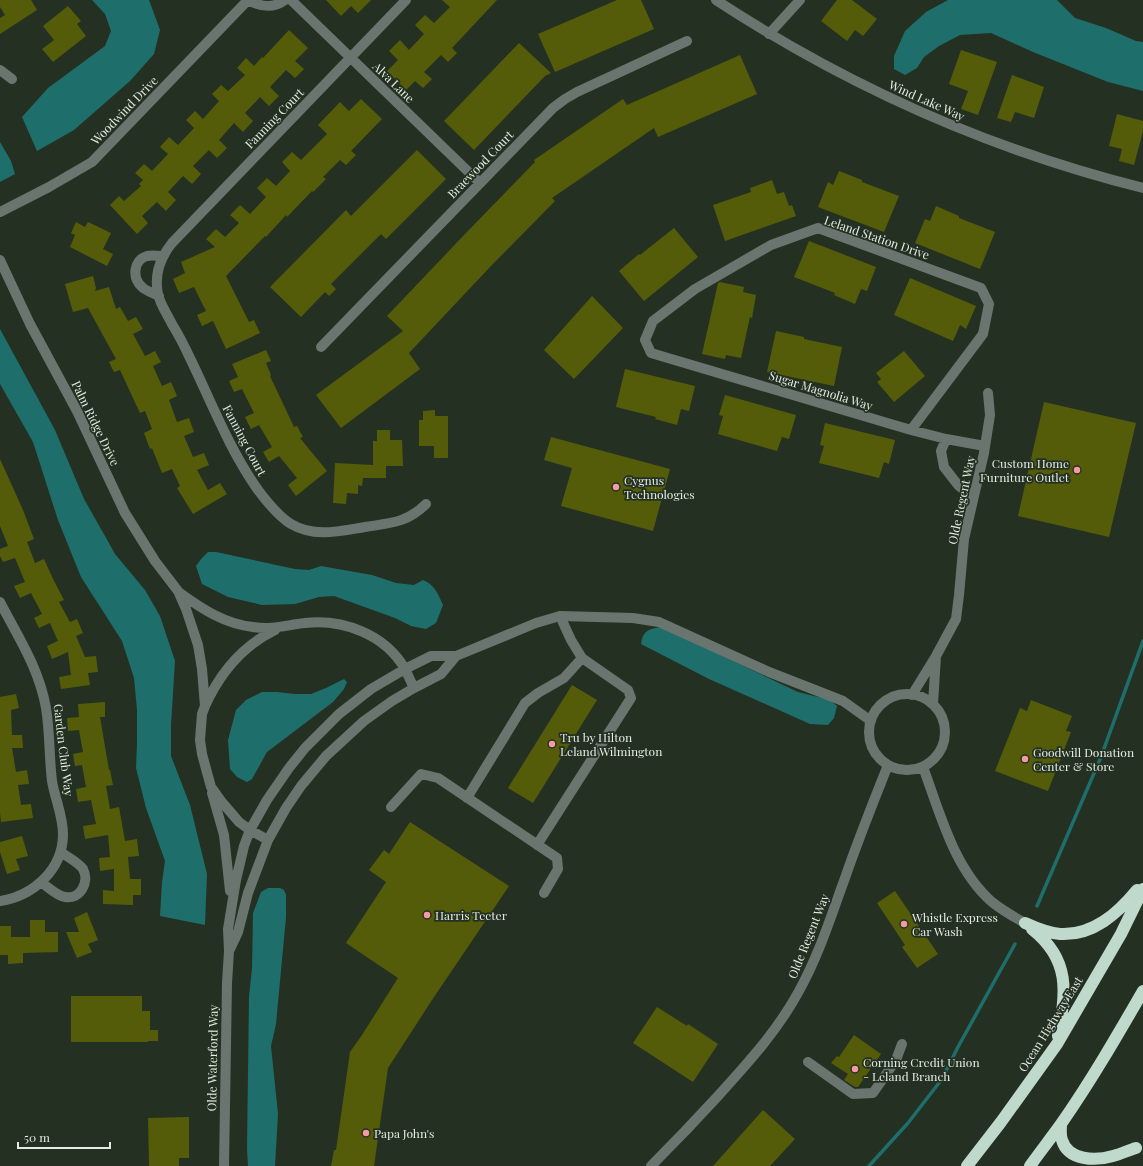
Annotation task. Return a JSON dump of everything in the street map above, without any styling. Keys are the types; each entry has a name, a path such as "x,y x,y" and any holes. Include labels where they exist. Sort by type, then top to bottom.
{"highway":[{"path":"1025,923 1043,930 1060,934 1078,933 1097,926 1108,919 1128,901 1143,883"},
{"name":"Ocean Highway East","path":"967,1166 1001,1122 1057,1044 1121,934 1143,889"},
{"path":"1025,923 1042,936 1062,969 1064,993 1057,1044"},
{"path":"1030,1166 1061,1124 1113,1043 1143,991"},
{"path":"1061,1124 1061,1135 1064,1145 1075,1156 1089,1159 1102,1158 1113,1156 1140,1145"},
{"path":"1110,1166 1140,1145"}],"street":[{"path":"248,0 257,5 271,7 280,4 285,0"},
{"name":"Woodwind Drive","path":"0,212 49,187 92,162 248,0"},
{"name":"Alva Lane","path":"291,0 480,183"},
{"name":"Fanning Court","path":"406,0 180,233 163,256 158,272 157,289 164,308 198,374 225,434 244,469 264,499 284,519 304,530 323,533 336,532 397,522 409,518 426,504"},
{"name":"Wind Lake Way","path":"716,0 791,47 855,81 945,123 1039,158 1106,179 1143,188"},
{"path":"769,34 800,0"},
{"name":"Braewood Court","path":"321,347 545,115 565,99 577,92 687,41"},
{"path":"0,70 12,79"},
{"name":"Leland Station Drive","path":"651,353 645,340 653,320 695,289 771,245 818,228 982,288 989,304 984,334 911,430"},
{"path":"159,296 142,288 136,278 135,273 137,263 142,259 152,256 163,256"},
{"name":"Palm Ridge Drive","path":"0,260 30,324 77,411 125,513 155,561 178,591 191,622 198,646 202,669 204,706 200,740 202,754 211,787 221,802 239,822 268,840"},
{"name":"Sugar Magnolia Way","path":"651,353 911,430 946,439 985,446"},
{"name":"Olde Regent Way","path":"912,695 936,656 956,619 960,595 964,539 985,446 990,415 988,393"},
{"path":"946,439 941,451 944,467 958,485 973,498"},
{"name":"Palm Ridge Drive","path":"178,591 206,611 238,625 278,628 304,623 329,622 351,627 364,632 383,643 397,657 405,669 414,688"},
{"name":"Garden Club Way","path":"0,602 34,666 43,695 48,720 52,781 62,822 63,833 61,852 51,872 31,890 19,897 0,901"},
{"path":"456,656 536,622 560,616 633,618 659,622 769,672 843,701 871,721"},
{"path":"537,845 631,698 628,690 582,658 571,640 560,616"},
{"path":"204,706 216,683 236,657 256,641 278,628"},
{"name":"Olde Waterford Way","path":"224,1166 227,983 229,951 228,929 239,866 250,830 279,782 305,748 320,732 354,702 371,689 431,656 456,656"},
{"name":"Olde Waterford Way","path":"229,951 238,932 248,893 268,840 277,823 310,775 326,756 364,721 392,701 441,674 456,656"},
{"name":"Olde Regent Way","path":"933,704 936,656"},
{"path":"467,798 525,703 538,693 564,678 582,658"},
{"path":"907,694 912,695 920,696 933,704 941,715 946,736 942,749 934,760 923,767 914,770 900,770 888,765 879,758 872,747 869,734 871,721 879,706 890,698 907,694"},
{"name":"Olde Regent Way","path":"651,1166 747,1064 767,1040 799,992 820,948 862,830 888,765"},
{"path":"923,767 951,842 969,875 980,890 993,902 1025,923"},
{"path":"390,807 421,774 438,778 557,858 558,868 544,893"},
{"path":"211,787 224,835 230,881 231,906"},
{"path":"41,882 61,896 67,898 78,895 82,891 85,881 84,871 81,866 61,852"},
{"path":"808,1062 853,1094 873,1093 896,1060 902,1044"}],"water":[{"path":"92,0 149,0 160,30 154,54 130,81 74,130 37,151 22,117 48,88 105,46 111,31 105,14"},
{"path":"948,0 1057,0 1075,18 1106,28 1136,41 1143,42 1143,91 1108,82 1033,52 991,33 960,35 939,46 924,57 917,68 905,75 894,69 894,56 905,31 926,12"},
{"path":"0,142 11,161 15,174 0,182"},
{"path":"0,329 55,430 84,499 115,554 145,590 160,616 175,661 171,725 171,756 190,805 207,874 205,925 160,916 165,861 146,808 136,768 137,710 134,678 122,641 81,577 58,520 33,442 0,384"},
{"path":"208,552 216,552 295,569 309,570 321,566 372,575 396,583 414,585 423,580 433,587 443,605 436,623 426,629 411,626 395,618 334,596 319,597 295,604 262,605 228,597 202,584 196,566"},
{"path":"661,627 798,692 830,700 837,706 834,718 828,725 810,724 709,679 641,644 643,636 647,631"},
{"path":"344,679 347,682 344,689 333,702 267,752 252,779 247,782 237,777 230,769 228,740 236,710 246,700 262,692 311,694"},
{"path":"268,888 280,888 284,890 286,895 286,917 276,1024 271,1046 278,1114 275,1166 248,1166 249,996 252,969 253,913 261,892"}],"building":[{"path":"0,0 31,0 37,10 0,34 0,18 5,15 0,7"},
{"path":"326,0 371,0 358,13 351,6 341,16"},
{"path":"442,0 497,0 452,48 457,53 448,62 441,55 424,72 432,79 423,88 415,81 406,90 387,71 398,60 389,51 400,40 409,50 424,34 415,25 425,15 434,23 450,7"},
{"path":"617,0 641,0 654,29 555,72 538,34"},
{"path":"837,0 852,0 877,19 863,36 855,30 847,41 821,21"},
{"path":"68,6 81,21 77,24 86,36 53,62 42,49 54,40 43,26"},
{"path":"289,30 308,48 295,61 304,69 295,78 286,70 270,87 279,96 269,106 260,97 245,113 253,121 243,132 234,123 219,140 227,148 217,158 209,150 193,166 201,174 192,184 183,176 168,192 176,200 166,211 157,202 142,216 148,223 137,234 110,205 119,196 124,201 141,186 139,184 143,180 135,173 144,164 152,171 168,154 160,147 169,137 178,145 194,128 186,120 195,111 203,119 219,101 212,94 221,85 228,91 245,75 237,68 246,58 254,66"},
{"path":"519,43 551,73 545,76 474,150 444,121"},
{"path":"961,50 997,62 978,115 961,109 968,91 949,84"},
{"path":"740,55 757,94 658,137 654,128 552,198 555,201 409,353 420,369 341,428 316,395 403,331 387,316 535,162 534,160 623,99 627,105"},
{"path":"1012,75 1044,87 1034,118 1015,112 1011,122 997,118"},
{"path":"361,99 382,119 351,151 356,155 346,165 340,160 323,177 326,179 287,217 286,215 226,276 249,322 254,320 260,333 226,349 213,321 202,326 197,315 206,311 194,287 179,293 173,279 185,273 181,262 215,247 206,239 216,229 225,237 239,223 230,215 240,205 250,214 266,197 257,188 267,178 276,186 290,171 282,162 292,152 301,160 327,134 318,125 340,102 349,111"},
{"path":"1117,114 1143,121 1143,131 1134,165 1119,161 1122,149 1109,146"},
{"path":"417,150 446,179 386,239 381,234 331,284 336,289 329,296 325,292 301,317 270,287 346,210 351,216"},
{"path":"839,171 862,180 862,182 899,196 884,232 818,207 828,182 833,185"},
{"path":"772,180 777,194 784,192 789,206 792,205 796,216 725,241 713,205 751,192 750,188"},
{"path":"936,206 959,216 959,218 995,232 980,269 915,243 925,219 930,221"},
{"path":"76,222 85,227 88,222 111,233 103,249 113,254 107,266 70,247 75,235 71,233"},
{"path":"674,228 698,257 644,301 619,271"},
{"path":"809,241 876,267 867,291 861,289 855,304 834,295 835,293 794,277"},
{"path":"93,276 96,288 95,291 109,287 116,309 120,307 128,321 136,317 143,329 133,334 145,356 155,351 161,362 153,366 162,386 171,382 177,396 169,400 177,422 189,418 194,432 184,436 193,457 204,453 209,465 197,470 208,490 220,483 227,494 193,514 177,488 180,486 172,469 162,473 144,433 152,429 145,411 140,413 120,370 114,372 109,362 116,359 88,308 73,312 65,284"},
{"path":"910,278 976,306 966,329 960,325 953,341 894,315"},
{"path":"720,282 744,287 743,292 756,295 752,318 750,317 741,358 726,355 725,359 702,354 718,283"},
{"path":"592,296 623,328 574,379 544,350"},
{"path":"776,331 842,347 834,386 767,372"},
{"path":"266,350 271,361 266,363 271,375 270,376 294,427 297,426 303,437 300,438 327,471 296,496 288,485 297,478 279,456 269,462 263,452 272,447 259,425 251,429 245,417 254,413 242,389 234,392 229,381 238,377 232,364"},
{"path":"904,351 925,376 894,402 877,382 881,379 876,373"},
{"path":"625,369 695,386 689,411 681,409 677,425 655,419 656,417 616,407"},
{"path":"725,395 796,415 789,439 782,437 777,451 718,434 723,416 719,415"},
{"name":"Custom Home Furniture Outlet","path":"1044,402 1136,423 1109,537 1018,516"},
{"path":"435,410 435,416 448,416 448,458 434,458 434,446 419,446 419,420 423,420 423,411"},
{"path":"825,423 895,440 889,464 884,462 879,478 819,463 824,446 820,445"},
{"path":"377,430 390,430 390,440 402,440 403,466 386,466 386,478 363,478 362,486 358,485 358,494 347,493 346,504 333,503 335,463 373,465 373,441 377,441"},
{"name":"Cygnus Technologies","path":"551,437 670,469 653,531 561,506 572,468 544,460"},
{"path":"0,459 23,510 34,539 27,542 35,563 44,559 64,600 59,602 70,622 77,619 83,633 76,636 85,657 96,656 98,672 88,673 90,685 61,689 59,677 71,675 68,652 52,659 47,646 58,641 50,623 39,628 34,618 42,614 31,593 20,598 14,586 25,582 15,558 3,562 0,556 0,549 8,546 0,526"},
{"name":"Tru by Hilton Leland Wilmington","path":"572,685 597,700 533,803 508,788"},
{"path":"16,694 19,708 11,710 12,735 22,735 23,748 12,748 16,772 27,770 29,784 18,785 21,805 31,804 33,818 1,822 0,697"},
{"path":"1031,700 1072,716 1066,731 1071,732 1048,791 995,771 1020,708 1027,711"},
{"path":"105,702 105,717 100,717 113,785 106,786 110,809 119,807 125,841 137,839 139,856 128,857 130,879 141,879 141,895 133,895 133,905 103,904 103,890 114,891 114,869 100,871 99,858 110,857 108,835 85,839 83,826 96,824 91,800 78,802 76,789 86,787 82,765 75,766 73,754 83,752 79,730 68,731 67,718 79,717 78,704"},
{"name":"Harris Teeter","path":"410,822 509,886 388,1068 374,1166 331,1166 334,1150 336,1150 350,1052 398,978 346,943 386,882 369,870 384,850 389,854"},
{"path":"22,836 28,856 16,859 20,870 7,874 0,852 0,842"},
{"name":"Whistle Express Car Wash","path":"895,891 938,954 917,968 902,947 905,945 877,903"},
{"path":"87,912 98,940 88,944 92,952 77,958 66,932 79,932 74,918"},
{"path":"30,920 45,920 45,932 58,932 58,952 23,953 23,963 8,964 8,955 0,955 0,926 11,926 11,937 30,937"},
{"path":"71,996 142,996 142,1011 150,1011 150,1030 158,1030 158,1041 71,1042"},
{"path":"657,1007 687,1026 688,1024 718,1044 693,1082 633,1043"},
{"name":"Corning Credit Union - Leland Branch","path":"854,1035 881,1054 858,1087 855,1087 844,1080 848,1074 831,1063 837,1056 839,1057"},
{"path":"763,1110 795,1139 770,1166 713,1166"},
{"path":"189,1117 189,1158 179,1158 179,1166 149,1166 148,1118"}],"waterway":[{"path":"1037,906 1101,757 1143,641"},
{"path":"869,1166 908,1123 942,1079 1015,944"}],"place":[{"name":"Custom Home Furniture Outlet","path":"1077,470"},
{"name":"Cygnus Technologies","path":"616,487"},
{"name":"Tru by Hilton Leland Wilmington","path":"552,744"},
{"name":"Goodwill Donation Center & Store","path":"1025,759"},
{"name":"Harris Teeter","path":"427,915"},
{"name":"Whistle Express Car Wash","path":"904,924"},
{"name":"Corning Credit Union - Leland Branch","path":"855,1069"},
{"name":"Papa John's","path":"366,1133"}]}
